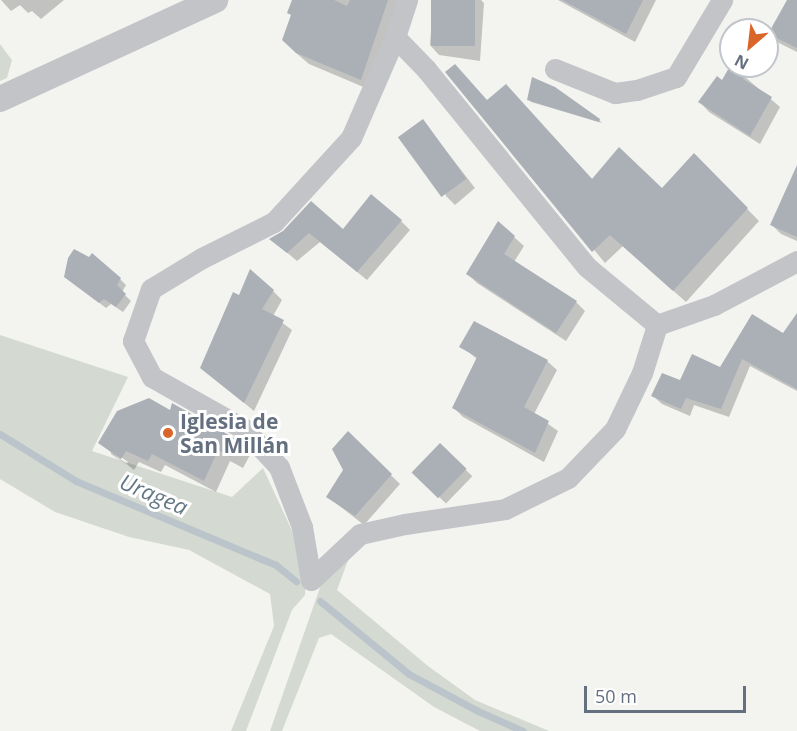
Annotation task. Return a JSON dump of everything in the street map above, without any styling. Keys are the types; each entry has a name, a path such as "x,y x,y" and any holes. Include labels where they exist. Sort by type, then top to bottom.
{"street":[{"path":"0,99 215,0"},
{"path":"407,0 395,37 351,138 274,222 151,289 133,340 153,377 244,429 279,466 302,527 311,580 360,534 405,524 505,509 568,478 615,429 642,373 657,325"},
{"path":"555,69 615,93 637,90 676,77 722,0"},
{"path":"395,37 426,69 587,267 657,325"},
{"path":"657,325 714,305 797,261"}],"shaded area":[{"path":"0,44 12,60 7,78 0,81"},
{"path":"0,335 128,377 92,451 232,497 263,468 307,563 305,595 292,610 246,731 231,731 274,626 270,594 189,550 129,537 55,512 0,479"},
{"path":"350,555 337,590 428,666 475,700 549,731 480,731 434,707 331,634 319,638 282,731 270,731 324,576"}],"building":[{"path":"292,0 334,0 347,6 350,0 388,0 361,80 296,53 282,40 291,15 287,13"},
{"path":"431,0 475,0 475,46 431,46"},
{"path":"562,0 643,0 626,34"},
{"path":"787,0 797,0 797,48 779,39 779,18 777,18"},
{"path":"455,64 487,100 506,84 592,179 619,147 662,188 694,153 748,208 673,291 610,235 592,252 445,72"},
{"path":"717,76 722,80 723,78 744,78 772,97 750,136 698,102"},
{"path":"532,77 555,87 600,119 599,122 527,100"},
{"path":"423,119 466,179 441,197 398,137"},
{"path":"797,165 797,237 770,225"},
{"path":"371,194 402,220 357,272 309,233 287,253 269,239 283,231 311,201 343,229"},
{"path":"498,221 515,236 504,254 577,301 556,333 466,274"},
{"path":"74,249 89,257 92,253 121,278 117,285 126,294 116,307 104,299 99,303 64,277 68,258"},
{"path":"250,269 274,290 262,309 284,320 244,403 200,368 233,292 239,295"},
{"path":"797,313 797,389 742,359 721,409 686,398 681,409 651,396 662,373 680,380 692,354 720,367 752,314 783,333"},
{"path":"474,321 548,360 524,407 549,421 535,453 452,408 477,357 459,347"},
{"name":"Iglesia de San Millán","path":"149,398 170,410 172,403 236,439 239,442 231,457 218,450 204,481 152,454 148,461 126,451 121,459 98,443 117,411"},
{"path":"348,431 392,474 355,516 326,497 343,470 332,449"},
{"path":"440,443 467,469 438,498 412,472"}],"waterway":[{"name":"Uragea","path":"0,434 76,481 276,565 296,581"},
{"name":"Uragea","path":"320,601 409,674 478,711 523,731"}],"place":[{"name":"Iglesia de San Millán","path":"168,433"}]}
